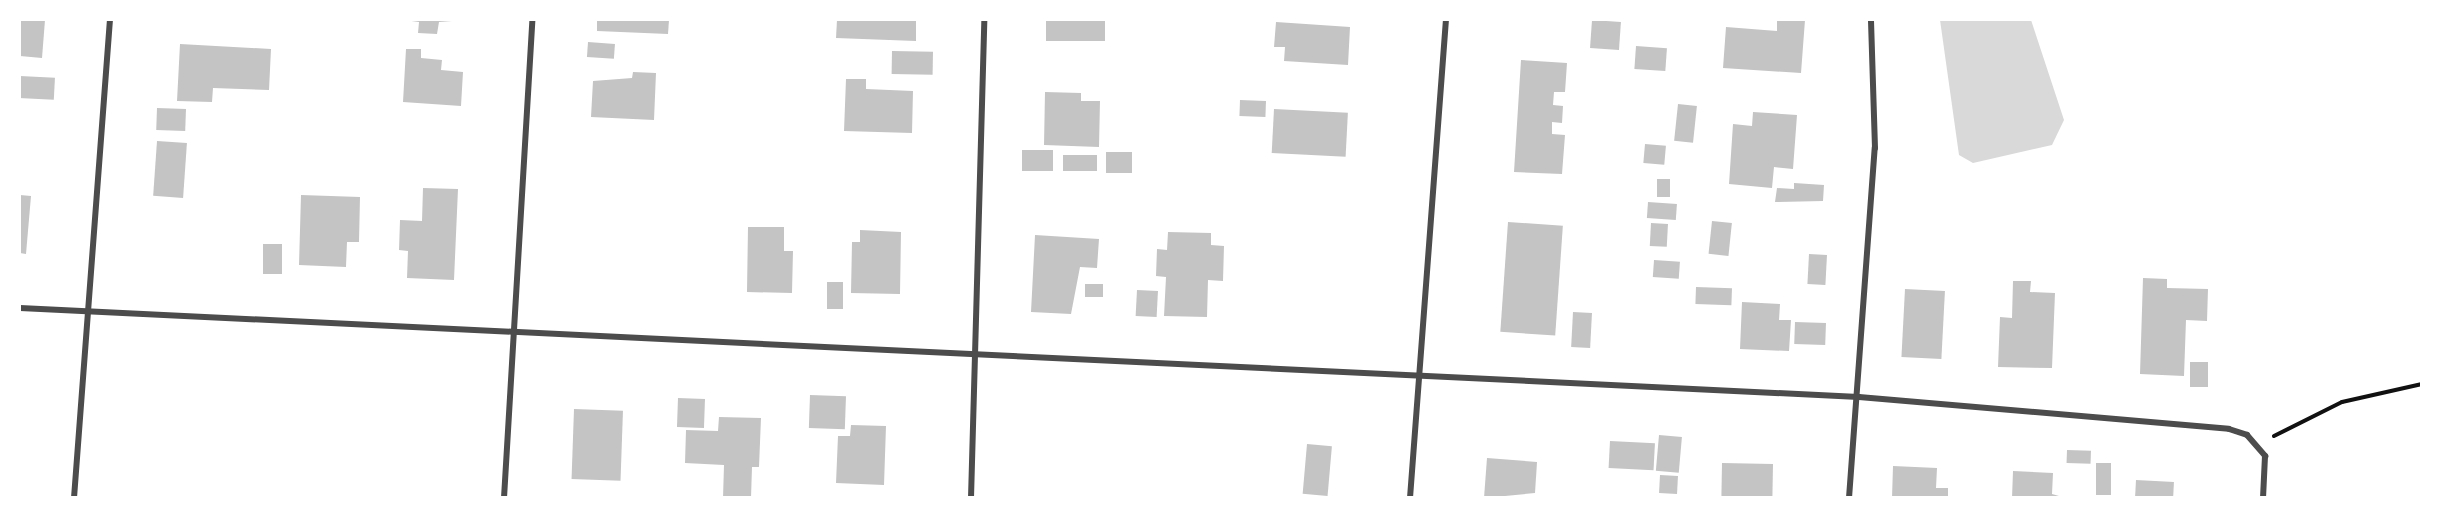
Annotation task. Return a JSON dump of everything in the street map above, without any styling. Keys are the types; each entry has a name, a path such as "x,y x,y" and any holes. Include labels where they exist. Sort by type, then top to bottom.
{"street":[{"path":"74,498 86,312 110,20"},
{"path":"504,498 532,20"},
{"path":"971,498 984,20"},
{"path":"1410,498 1446,20"},
{"path":"1849,498 1859,397 1875,148 1871,20"},
{"path":"20,308 1859,397 2229,429 2258,445 2265,456 2263,498"}],"path":[{"path":"2258,445 2342,402 2421,384"}],"shaded area":[{"path":"1940,20 2031,20 2064,120 2052,145 1973,163 1959,155"}],"building":[{"path":"20,20 45,20 42,58 20,56"},
{"path":"404,20 465,20 439,22 437,34 418,33 419,22"},
{"path":"597,20 669,20 668,34 597,31"},
{"path":"837,20 916,20 916,41 836,38"},
{"path":"1046,20 1105,20 1105,41 1046,41"},
{"path":"1592,20 1621,22 1619,50 1590,48"},
{"path":"1777,20 1805,20 1801,73 1723,68 1726,27 1777,31"},
{"path":"1276,22 1350,27 1348,65 1284,61 1285,47 1274,47"},
{"path":"588,42 615,44 614,59 587,57"},
{"path":"180,44 271,49 269,90 213,88 212,102 177,101"},
{"path":"1636,46 1667,48 1665,71 1634,69"},
{"path":"406,49 421,49 421,58 442,60 441,70 463,72 461,106 403,102"},
{"path":"892,51 933,52 933,75 892,74"},
{"path":"1521,60 1567,63 1565,92 1554,92 1553,105 1563,106 1562,123 1552,122 1552,134 1565,135 1562,174 1514,172"},
{"path":"633,72 656,73 654,120 591,117 593,81 632,78"},
{"path":"20,76 55,78 54,100 20,98"},
{"path":"846,79 866,79 866,89 913,91 912,133 844,131"},
{"path":"1045,92 1081,93 1081,101 1100,101 1099,147 1044,145"},
{"path":"1240,100 1266,101 1265,117 1239,116"},
{"path":"1678,104 1697,106 1693,143 1674,141"},
{"path":"157,108 186,109 185,131 156,130"},
{"path":"1274,109 1348,113 1346,157 1272,153"},
{"path":"1753,112 1797,115 1793,169 1774,167 1772,188 1729,184 1733,124 1752,126"},
{"path":"157,141 187,143 183,198 153,196"},
{"path":"1645,144 1666,146 1664,165 1643,163"},
{"path":"1022,150 1053,150 1053,171 1022,171"},
{"path":"1106,152 1132,152 1132,173 1106,173"},
{"path":"1063,155 1097,155 1097,171 1063,171"},
{"path":"1657,179 1670,179 1670,197 1657,197"},
{"path":"1794,183 1824,185 1823,201 1775,202 1777,188 1794,189"},
{"path":"423,188 458,189 454,280 407,278 408,251 399,250 400,220 422,221"},
{"path":"20,195 31,196 26,254 20,253"},
{"path":"301,195 360,197 359,242 347,242 346,267 299,265"},
{"path":"1648,202 1677,204 1676,220 1647,218"},
{"path":"1712,221 1732,223 1728,256 1709,254"},
{"path":"1508,222 1563,226 1555,336 1500,332"},
{"path":"1651,223 1668,224 1667,247 1650,246"},
{"path":"748,227 784,227 784,251 793,251 792,293 747,292"},
{"path":"860,230 901,232 900,294 851,293 852,242 860,242"},
{"path":"1168,232 1211,233 1211,245 1224,246 1223,281 1208,280 1207,317 1164,316 1166,277 1156,276 1157,249 1167,250"},
{"path":"1035,235 1099,239 1097,268 1080,267 1071,314 1031,312"},
{"path":"263,244 282,244 282,274 263,274"},
{"path":"1809,254 1827,255 1825,285 1807,284"},
{"path":"1654,260 1680,262 1679,279 1653,277"},
{"path":"2143,278 2167,279 2167,288 2208,289 2207,321 2186,320 2184,376 2140,374"},
{"path":"2013,281 2031,281 2030,292 2055,293 2052,368 1998,367 2000,317 2012,318"},
{"path":"827,282 843,282 843,309 827,309"},
{"path":"1085,284 1103,284 1103,297 1085,297"},
{"path":"1696,287 1732,288 1731,305 1695,304"},
{"path":"1905,289 1945,291 1941,359 1901,357"},
{"path":"1137,290 1158,291 1157,317 1136,316"},
{"path":"1742,302 1780,304 1779,320 1791,320 1789,351 1740,349"},
{"path":"1573,312 1592,313 1590,348 1571,347"},
{"path":"1795,322 1826,323 1825,345 1794,344"},
{"path":"2190,362 2208,362 2208,387 2190,387"},
{"path":"810,395 846,396 845,429 809,428"},
{"path":"678,398 705,399 704,428 677,427"},
{"path":"574,409 623,411 621,481 572,479"},
{"path":"719,417 761,418 759,467 752,467 751,498 723,498 724,465 685,463 686,430 718,431"},
{"path":"851,425 886,426 884,485 836,483 838,436 850,436"},
{"path":"1659,435 1682,437 1679,473 1656,471"},
{"path":"1610,441 1655,443 1654,470 1609,468"},
{"path":"1307,444 1332,446 1328,496 1303,494"},
{"path":"2067,450 2091,451 2091,464 2067,463"},
{"path":"1487,458 1537,462 1535,493 1484,498"},
{"path":"1722,463 1773,464 1772,498 1721,498"},
{"path":"2096,463 2111,463 2111,495 2096,495"},
{"path":"1893,466 1937,468 1936,488 1948,488 1948,498 1892,498"},
{"path":"2013,471 2053,473 2052,494 2066,498 2012,498"},
{"path":"1660,475 1678,476 1677,494 1659,493"},
{"path":"2136,480 2174,482 2173,498 2135,498"}]}
